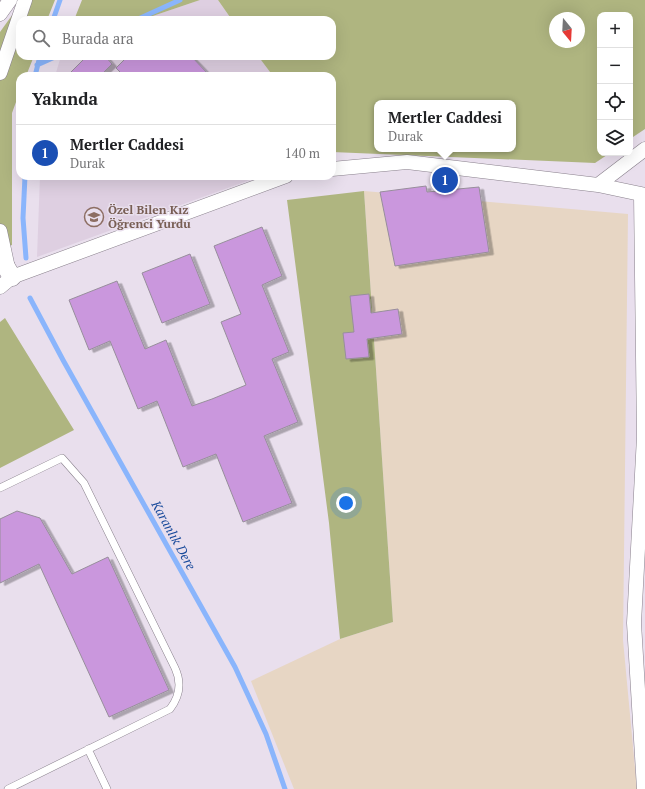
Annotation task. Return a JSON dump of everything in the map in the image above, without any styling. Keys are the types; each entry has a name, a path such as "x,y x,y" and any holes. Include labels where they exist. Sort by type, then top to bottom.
{"street":[{"path":"0,14 10,0"},
{"path":"20,16 25,0"},
{"path":"0,74 16,27"},
{"path":"598,185 645,149"},
{"path":"336,169 407,162 598,185 643,195 644,438 639,623 644,789"},
{"path":"7,279 275,180"},
{"path":"0,231 7,279"},
{"path":"0,257 7,279"}],"lane":[{"path":"0,488 62,458 84,483 178,675 179,691 170,708 8,789"},
{"path":"88,750 107,789"}],"shaded area":[{"path":"200,0 218,0 229,16 153,16"},
{"path":"60,60 261,60 270,72 56,72"},
{"name":"Özel Bilen Kız Öğrenci Yurdu","path":"40,180 250,180 37,257"},
{"path":"364,191 628,214 623,640 637,789 294,789 251,681 340,639 393,622"}],"green space":[{"path":"23,0 55,0 49,16 16,16 16,60 32,60 28,72 16,72 16,102 12,113 12,245 2,249 0,246 0,32"},
{"path":"82,0 200,0 153,16 76,16"},
{"path":"218,0 645,0 645,129 633,137 633,12 597,12 597,156 606,156 595,163 336,152 336,72 270,72 261,60 336,60 336,16 229,16"},
{"path":"364,191 393,622 340,639 329,523 287,200"},
{"path":"5,318 74,430 0,468 0,322"}],"building":[{"path":"83,60 108,60 112,64 104,72 71,72"},
{"path":"124,60 195,60 206,72 120,72 116,68"},
{"path":"426,186 427,192 479,187 489,252 395,266 380,192"},
{"path":"262,227 282,276 262,285 289,352 272,359 298,422 264,436 292,503 243,522 216,454 183,467 157,401 138,409 110,341 89,350 69,300 117,281 145,349 166,340 192,406 212,399 246,385 221,322 241,314 214,246"},
{"path":"190,254 210,304 162,323 142,273"},
{"path":"369,294 371,313 398,309 402,334 367,339 369,357 346,359 343,333 354,332 350,296"},
{"path":"17,511 40,518 72,574 108,557 169,690 109,717 39,564 0,583 0,519"}],"waterway":[{"name":"Karanlık Dere","path":"54,16 60,0"},
{"path":"145,16 180,0"},
{"name":"Karanlık Dere","path":"36,72 39,60"},
{"path":"37,65 48,60"},
{"name":"Karanlık Dere","path":"25,180 23,218 26,258"},
{"name":"Karanlık Dere","path":"30,298 63,360 235,667 266,734 285,789"}],"place":[{"name":"Mertler Caddesi","path":"445,180"},
{"name":"Özel Bilen Kız Öğrenci Yurdu","path":"94,217"}]}
